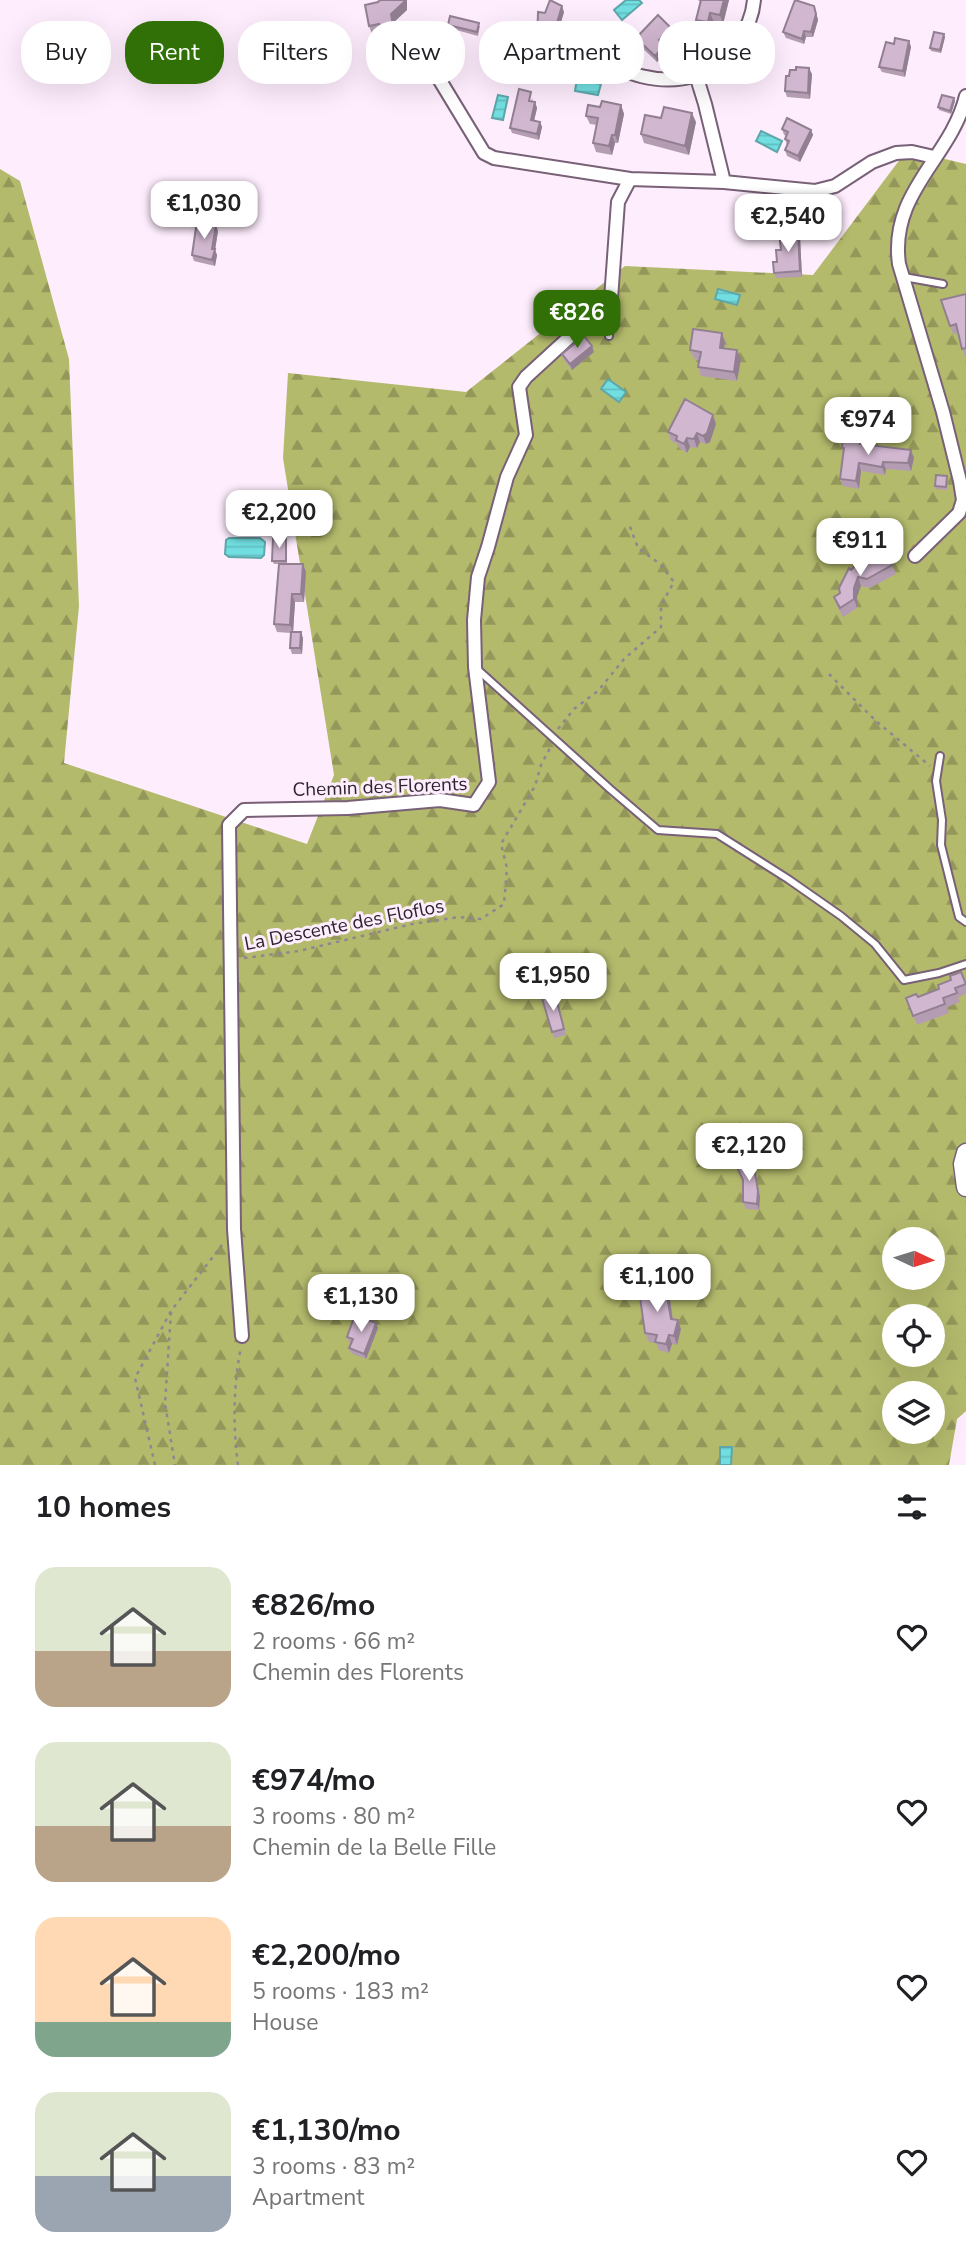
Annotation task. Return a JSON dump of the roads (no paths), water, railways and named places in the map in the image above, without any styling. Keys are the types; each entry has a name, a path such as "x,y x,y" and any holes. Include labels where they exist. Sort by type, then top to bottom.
{"street":[{"path":"748,21 754,0"},
{"path":"442,84 484,153 494,158 629,179 724,182 815,191 825,190 872,162 896,153 912,152 934,157"},
{"path":"698,84 724,182"},
{"path":"915,556 959,513 962,492 943,412 902,277 897,247 898,231 909,202 958,121 966,96"},
{"path":"611,299 618,202 629,179"},
{"name":"Chemin des Florents","path":"242,1336 234,1229 229,825 244,810 348,808 440,800 474,805 489,782 475,667 478,577 507,477 526,435 519,387 526,377 611,299"},
{"path":"966,1153 963,1164 966,1186"}],"lane":[{"path":"902,277 943,284"},
{"path":"610,336 611,299"},
{"path":"475,667 658,830 717,834 788,878 875,944 904,979 939,974 966,964"},
{"path":"940,756 936,781 942,820 941,845 959,917 966,922"}],"water":[{"path":"626,0 639,0 642,3 622,20 614,10"},
{"path":"576,84 601,84 598,95 575,91"},
{"path":"498,95 508,97 503,120 492,118"},
{"path":"761,131 782,141 777,152 756,141"},
{"path":"718,289 740,295 737,305 715,299"},
{"path":"608,379 626,392 619,402 601,389"},
{"path":"858,534 865,535 868,543 844,553 839,542"},
{"path":"260,538 265,542 264,555 261,558 229,557 225,554 226,540"},
{"path":"720,1447 732,1447 731,1465 720,1465"}]}
